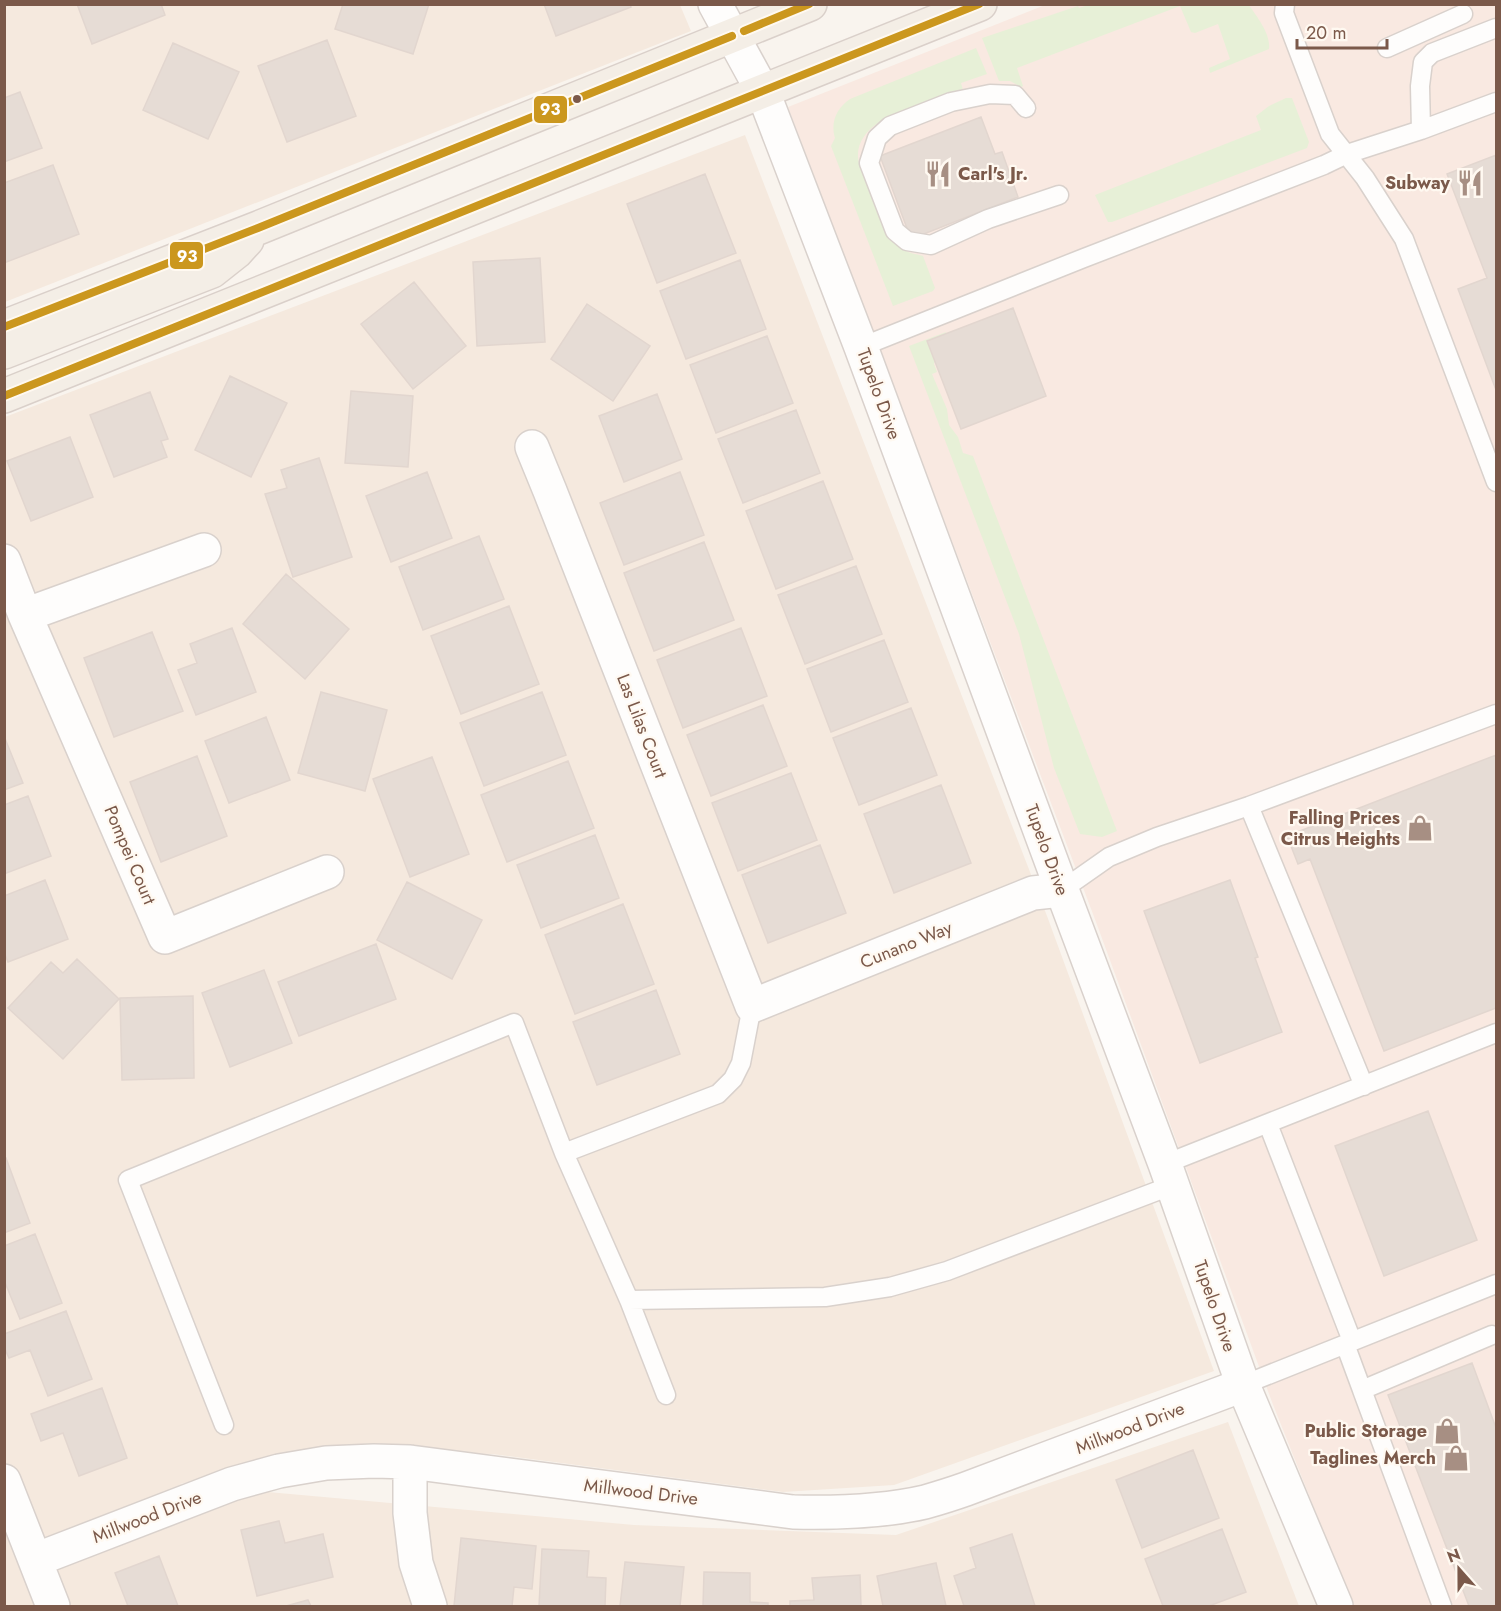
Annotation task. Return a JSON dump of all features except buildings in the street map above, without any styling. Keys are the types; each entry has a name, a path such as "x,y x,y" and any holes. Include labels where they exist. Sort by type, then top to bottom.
{"main road":[{"path":"4,327 258,228 737,24 810,4"},
{"path":"4,396 980,4"},
{"path":"4,352 212,271 236,252 258,228"}],"street":[{"name":"Tupelo Drive","path":"715,4 737,24 861,347 1169,1174 1243,1385 1336,1606"},
{"name":"Las Lilas Court","path":"532,447 752,1006"},
{"path":"25,615 204,550"},
{"name":"Pompei Court","path":"4,561 25,615 165,936 327,872"},
{"name":"Cunano Way","path":"752,1006 1033,893 1062,890"},
{"name":"Millwood Drive","path":"35,1560 232,1484 279,1471 326,1463 410,1462 793,1512 837,1513 880,1509 924,1502 966,1490 1243,1385"},
{"path":"410,1462 410,1513 416,1563 430,1606"},
{"path":"4,1481 52,1606"}],"lane":[{"path":"1279,7 1330,134 1365,178 1404,239 1497,482"},
{"path":"1387,48 1463,14"},
{"path":"1421,130 1420,86 1423,63 1431,53 1497,28"},
{"path":"1026,108 1015,95 990,94 951,102 890,126 877,138 869,163 896,231 907,241 931,245 988,219 1059,195"},
{"path":"861,347 1347,154 1497,102"},
{"path":"1062,890 1109,857 1157,837 1249,806 1497,714"},
{"path":"1249,806 1364,1086"},
{"path":"564,1153 718,1094 733,1079 741,1063 752,1006"},
{"path":"224,1425 128,1180 514,1023 564,1153 629,1300 666,1395"},
{"path":"629,1300 825,1297 890,1287 947,1271 1169,1174 1268,1124 1497,1032"},
{"path":"1268,1124 1348,1343 1362,1390 1442,1606"},
{"path":"1243,1385 1497,1284"},
{"path":"1362,1390 1495,1339"}],"shaded area":[{"path":"5,5 680,5 691,31 5,302"},
{"path":"1045,5 1496,5 1496,1606 1353,1606 1272,1402 1096,922 788,107"},
{"path":"745,135 1047,916 1214,1371 894,1485 783,1492 492,1454 327,1451 180,1484 634,1525 896,1535 1228,1422 1299,1606 5,1606 5,417"}],"green space":[{"path":"1088,5 1249,5 1266,32 1269,49 1210,73 1209,68 1230,59 1218,24 1195,33 1191,32 1180,6 1017,68 1023,86 1021,87 1010,81 999,81 982,38 1078,6 1079,8"},
{"path":"976,48 987,74 961,83 963,90 878,123 866,134 859,147 860,166 874,190 893,237 904,250 923,256 935,288 933,291 893,306 831,146 835,138 834,121 841,107 850,99"},
{"path":"1286,98 1292,98 1309,142 1307,148 1108,222 1095,195 1261,130 1256,116 1269,106"},
{"path":"946,332 934,364 937,372 932,374 947,409 949,425 958,437 963,453 973,456 1117,831 1102,837 1080,834 1054,768 1019,634 909,346"}],"transit line":[{"name":"93","path":"744,31 809,4"},
{"name":"93","path":"4,396 979,4"},
{"name":"93","path":"4,327 258,228 732,36"}],"place":[{"name":"Carl's Jr.","path":"938,174"},
{"name":"Subway","path":"1470,183"},
{"name":"Falling Prices Citrus Heights","path":"1420,828"},
{"name":"Public Storage","path":"1447,1431"},
{"name":"Taglines Merch","path":"1456,1458"}]}
